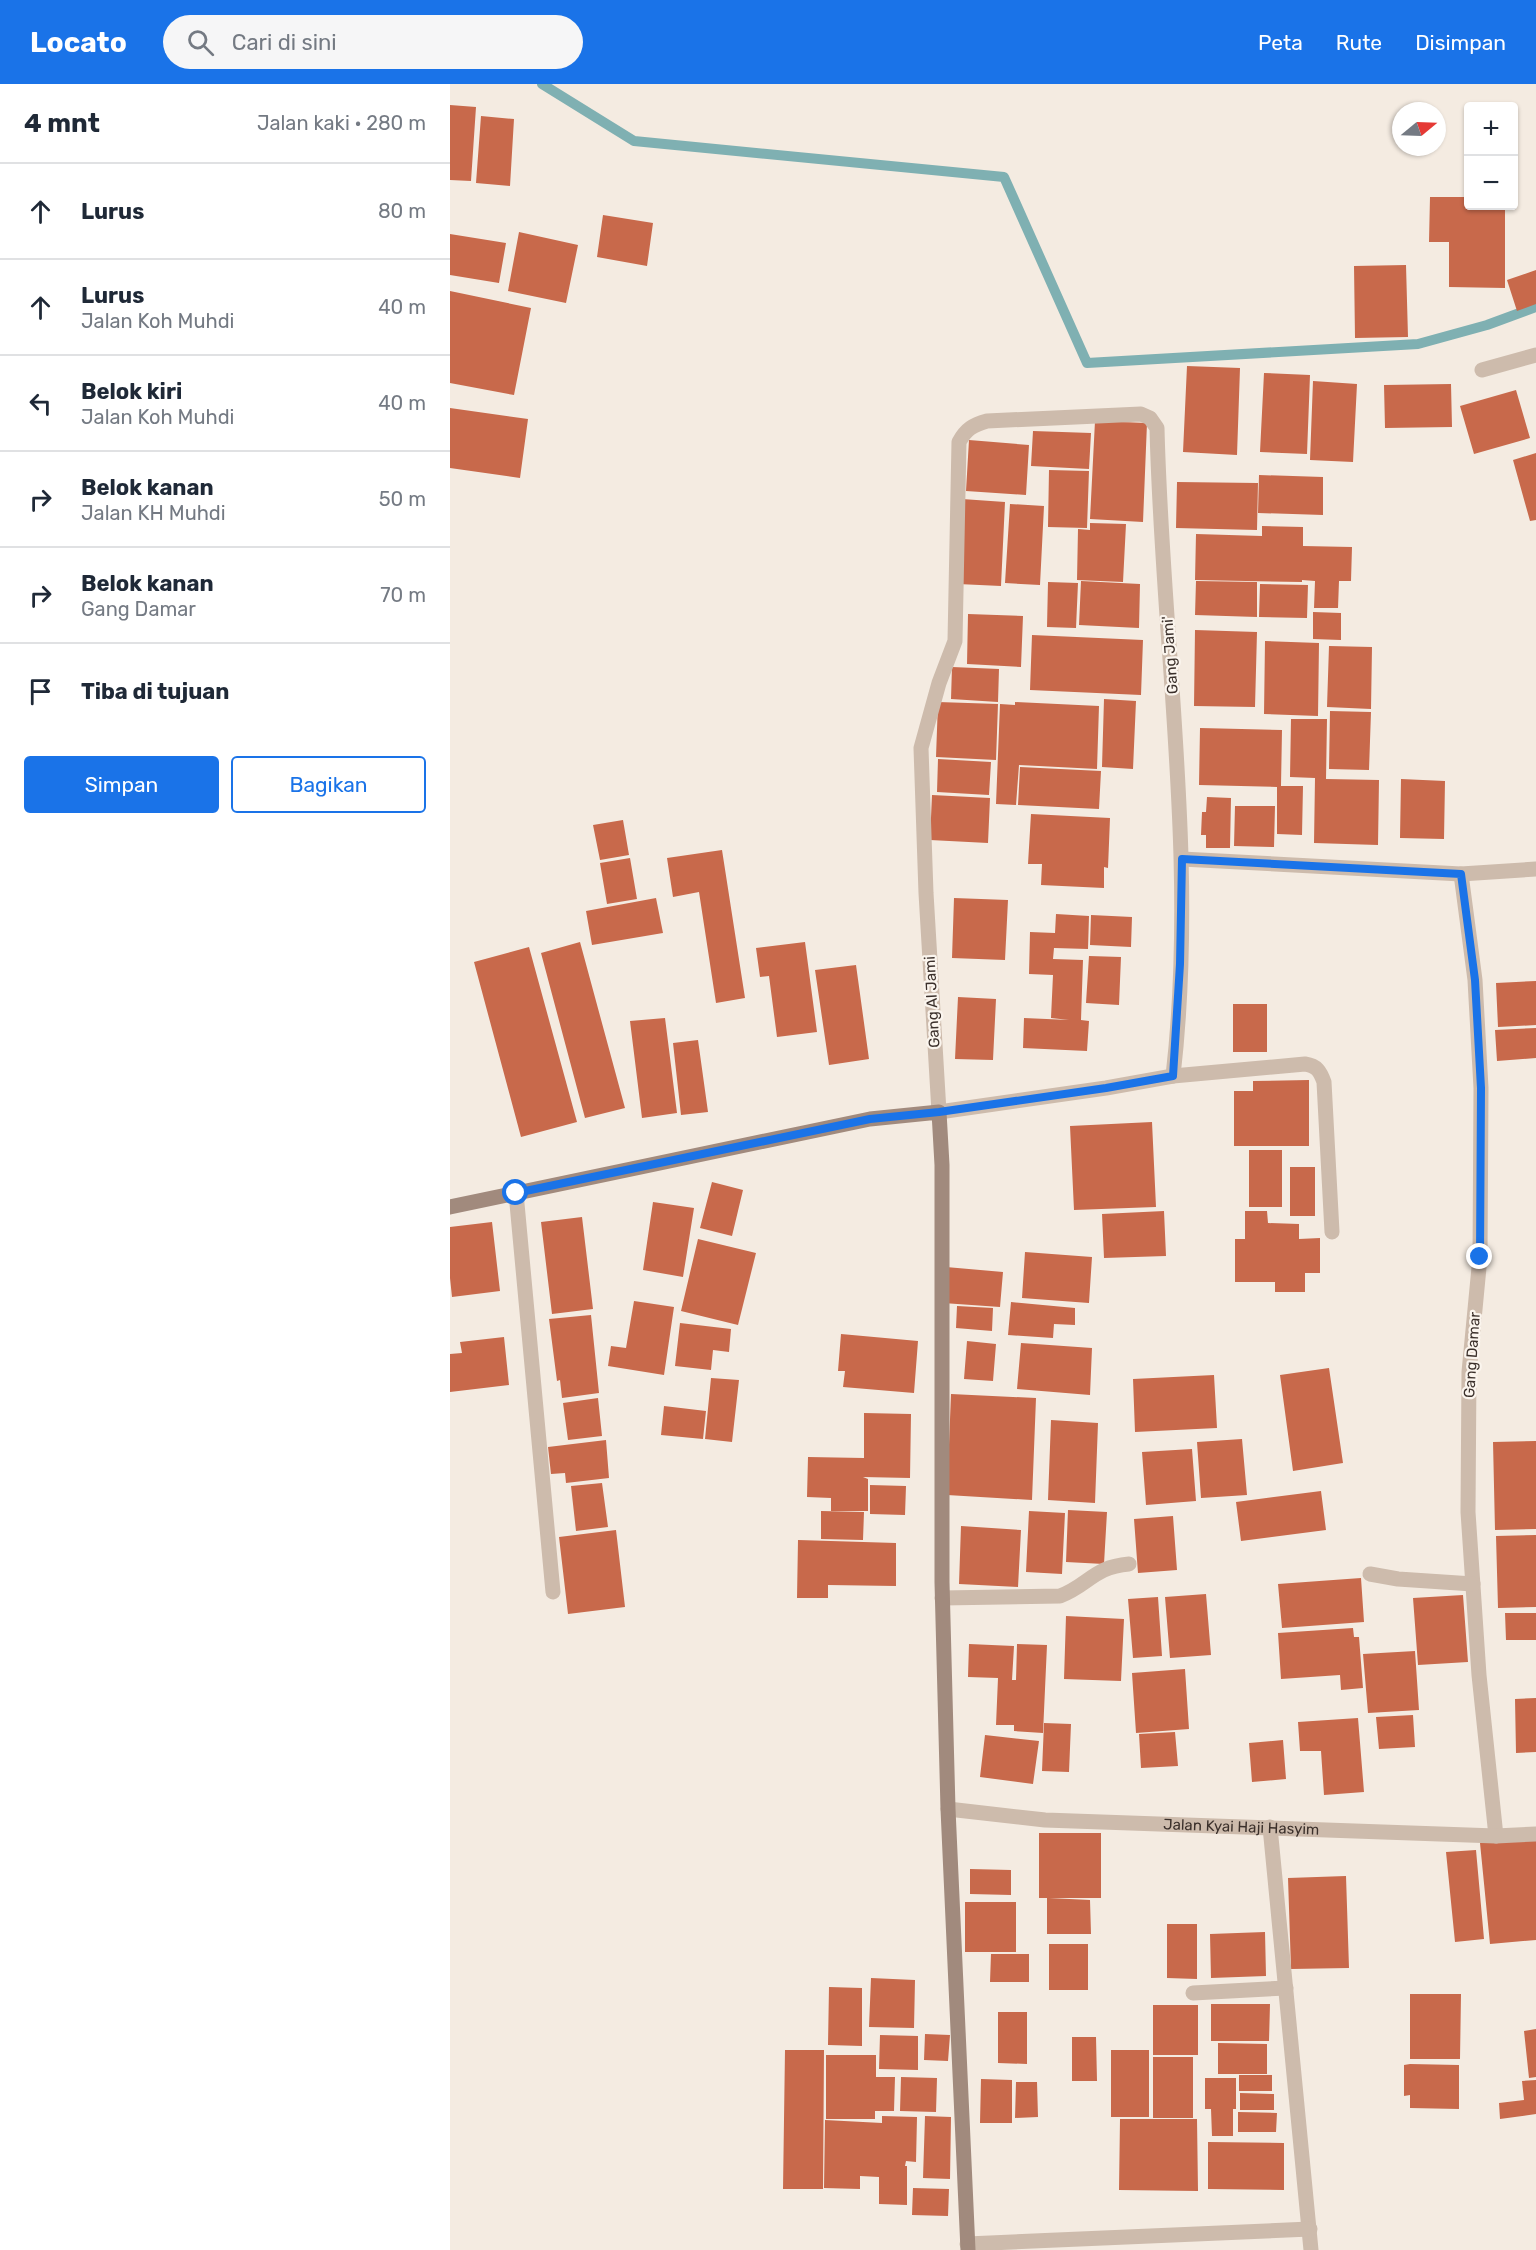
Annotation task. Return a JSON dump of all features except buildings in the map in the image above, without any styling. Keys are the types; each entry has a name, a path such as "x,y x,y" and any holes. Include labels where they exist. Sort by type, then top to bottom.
{"main road":[{"path":"450,1207 870,1119 939,1112 942,1165 942,1598 948,1809 967,2247"}],"street":[{"path":"1482,370 1536,355"},
{"name":"Gang Jami'","path":"926,893 921,748 939,683 955,641 959,441 964,432 974,425 987,421 1141,414 1150,418 1157,428 1182,859 1180,964 1173,1076"},
{"path":"1182,859 1461,874 1536,869"},
{"name":"Gang Damar","path":"1461,874 1475,980 1481,1088 1480,1257 1469,1372 1468,1512 1479,1675 1496,1836"},
{"name":"Gang Al Jami","path":"926,893 939,1112"},
{"path":"939,1112 1173,1076 1312,1065 1320,1071 1324,1082 1332,1232"},
{"path":"516,1193 553,1592"},
{"path":"942,1598 1059,1596 1073,1591 1100,1570 1129,1564"},
{"path":"1370,1574 1398,1580 1473,1584"},
{"name":"Jalan Kyai Haji Hasyim","path":"948,1809 1045,1820 1496,1836 1536,1834"},
{"path":"1270,1827 1311,2250"},
{"path":"1194,1993 1286,1988"},
{"path":"967,2247 1310,2229"}],"waterway":[{"path":"542,84 634,141 1004,177 1087,363 1418,344 1487,325 1536,307"}],"route":[{"path":"516,1193 870,1119 939,1112 1173,1076 1180,964 1182,859 1461,874 1475,980 1481,1088 1480,1257"}]}
